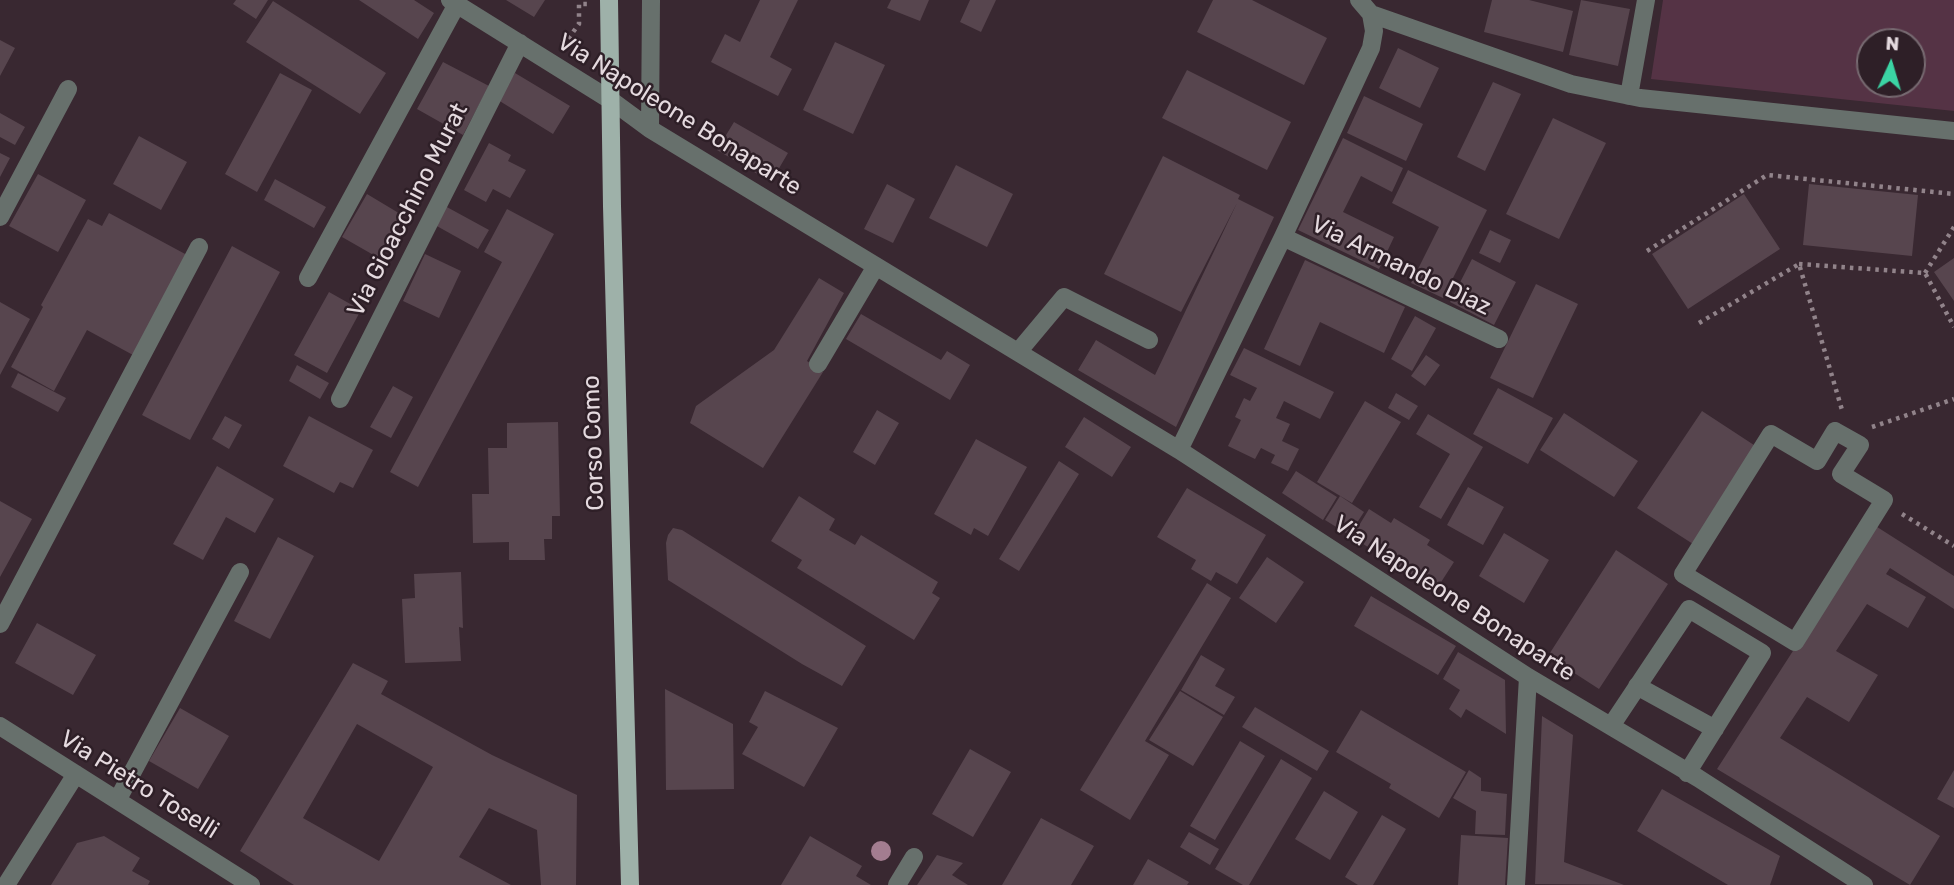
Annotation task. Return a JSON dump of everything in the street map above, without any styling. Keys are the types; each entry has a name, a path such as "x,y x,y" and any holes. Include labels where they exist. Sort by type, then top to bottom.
{"main road":[{"name":"Corso Como","path":"609,1 630,885"}],"street":[{"path":"650,0 650,129"},
{"path":"1629,96 1646,0"},
{"name":"Via Napoleone Bonaparte","path":"307,278 454,2 612,101 650,129 1179,450 1528,677 1864,885"},
{"path":"1365,7 1571,84 1629,96 1954,131"},
{"name":"Via Armando Diaz","path":"1179,450 1371,48 1374,31 1365,7"},
{"name":"Via Gioacchino Murat","path":"340,399 520,43"},
{"path":"0,216 68,89"},
{"name":"Via Armando Diaz","path":"1283,237 1499,339"},
{"path":"0,624 199,247"},
{"path":"818,364 876,266"},
{"path":"1018,352 1064,297 1149,340"},
{"path":"1835,431 1860,446 1841,474 1884,500 1881,504 1795,642 1683,574 1771,434 1816,461 1835,431"},
{"path":"118,799 240,572"},
{"path":"1611,726 1689,609 1762,653 1687,773"},
{"path":"1516,885 1528,677"},
{"path":"1637,686 1715,729"},
{"name":"Via Pietro Toselli","path":"0,726 251,885"},
{"path":"6,885 76,774"},
{"path":"897,885 914,857"}],"path":[{"path":"557,45 568,39 579,24 579,4 609,1"},
{"path":"1647,251 1767,175 1954,194"},
{"path":"1925,274 1954,227"},
{"path":"1699,323 1799,264 1925,274"},
{"path":"1799,264 1845,422"},
{"path":"1925,274 1954,327"},
{"path":"1862,430 1954,399"},
{"path":"1881,504 1891,507 1954,545"}],"shaded area":[{"path":"1663,0 1954,0 1954,111 1651,79"}],"building":[{"path":"236,0 268,0 256,19 233,4"},
{"path":"359,0 414,0 434,13 418,39"},
{"path":"506,0 545,0 534,17"},
{"path":"760,0 798,0 770,57 792,69 778,96 711,62 725,34 740,42"},
{"path":"891,0 929,0 920,21 887,8"},
{"path":"970,0 996,0 981,32 960,22"},
{"path":"1213,0 1252,0 1327,38 1304,85 1197,32"},
{"path":"1492,0 1529,0 1573,11 1563,52 1484,32"},
{"path":"1581,0 1630,9 1618,66 1569,55"},
{"path":"273,1 386,73 360,114 246,42"},
{"path":"0,40 15,48 0,76"},
{"path":"835,42 885,65 853,134 803,110"},
{"path":"1398,48 1439,68 1420,108 1379,88"},
{"path":"443,62 489,86 463,135 417,109"},
{"path":"1187,70 1291,122 1267,170 1162,118"},
{"path":"280,73 312,90 257,192 225,174"},
{"path":"515,73 570,106 553,134 498,100"},
{"path":"1493,82 1521,94 1485,171 1457,157"},
{"path":"1364,96 1423,124 1406,161 1347,133"},
{"path":"0,113 25,127 15,145 0,137"},
{"path":"1553,118 1606,143 1559,239 1506,214"},
{"path":"734,122 788,153 771,182 717,150"},
{"path":"139,136 187,162 161,210 113,184"},
{"path":"1343,138 1403,168 1392,192 1361,176 1343,212 1394,237 1379,269 1298,230"},
{"path":"489,143 511,155 508,161 526,170 510,198 493,189 486,202 464,190"},
{"path":"0,153 10,158 0,177"},
{"path":"1163,156 1240,195 1238,199 1274,217 1176,427 1078,370 1096,340 1155,375 1237,203 1181,312 1104,274"},
{"path":"956,165 1013,194 987,247 929,218"},
{"path":"1408,170 1487,210 1443,298 1411,283 1439,227 1392,203"},
{"path":"38,174 86,200 58,252 9,226"},
{"path":"275,179 326,207 314,228 264,200"},
{"path":"887,184 915,199 893,243 864,229"},
{"path":"1809,184 1918,195 1912,256 1803,245"},
{"path":"367,194 402,215 377,257 342,237"},
{"path":"1744,194 1780,249 1688,309 1652,254"},
{"path":"445,206 489,230 478,249 435,225"},
{"path":"507,209 554,234 418,487 390,472 502,262 484,252"},
{"path":"109,213 187,255 133,355 87,330 54,391 11,367 88,219 102,226"},
{"path":"1490,230 1511,240 1500,263 1479,253"},
{"path":"232,246 280,272 190,440 142,415"},
{"path":"425,254 461,271 439,318 403,301"},
{"path":"1954,258 1954,301 1934,272"},
{"path":"1472,259 1516,282 1494,325 1450,302"},
{"path":"1305,260 1405,307 1384,353 1320,322 1300,366 1264,349"},
{"path":"819,278 844,293 807,361 823,372 763,468 690,423 696,406 774,350"},
{"path":"1536,284 1578,304 1533,398 1490,378"},
{"path":"329,292 361,310 327,373 294,355"},
{"path":"0,302 30,319 0,375"},
{"path":"861,314 941,360 947,351 970,365 950,400 846,339"},
{"path":"1415,316 1436,328 1412,371 1391,359"},
{"path":"1244,348 1334,392 1320,419 1284,401 1276,418 1290,424 1282,441 1299,449 1288,471 1271,463 1275,455 1261,448 1255,459 1228,446 1241,420 1235,417 1244,398 1250,401 1257,388 1230,375"},
{"path":"1426,355 1440,365 1425,386 1411,376"},
{"path":"297,365 329,383 320,399 289,381"},
{"path":"18,373 66,398 58,412 11,387"},
{"path":"393,386 413,397 391,438 370,427"},
{"path":"1498,388 1553,418 1528,464 1473,434"},
{"path":"1396,393 1418,406 1409,420 1388,408"},
{"path":"1365,401 1401,422 1352,503 1317,482"},
{"path":"877,410 899,423 875,465 853,452"},
{"path":"1702,411 1757,447 1693,544 1637,508"},
{"path":"1564,413 1638,461 1614,497 1540,450"},
{"path":"1428,414 1483,447 1441,519 1419,507 1450,454 1416,434"},
{"path":"225,416 242,425 229,449 212,439"},
{"path":"309,416 373,450 353,488 340,482 334,493 283,466"},
{"path":"1084,417 1131,447 1112,477 1065,447"},
{"path":"558,422 560,516 552,516 552,539 544,539 545,560 509,560 509,542 473,543 472,494 489,494 488,448 507,448 507,423"},
{"path":"976,439 1027,467 988,536 974,528 971,535 934,514"},
{"path":"1059,461 1079,474 1019,571 999,559"},
{"path":"217,466 274,499 255,533 226,517 203,560 173,544"},
{"path":"1296,471 1337,497 1323,520 1282,493"},
{"path":"1468,487 1504,507 1483,545 1447,525"},
{"path":"1187,488 1266,535 1237,584 1216,572 1211,581 1191,569 1196,560 1157,537"},
{"path":"799,496 835,519 829,530 855,545 861,535 938,582 932,593 940,598 914,640 797,568 802,560 771,541"},
{"path":"1340,496 1364,512 1349,535 1325,520"},
{"path":"0,501 32,519 0,577"},
{"path":"1369,509 1391,523 1394,518 1430,540 1427,545 1454,562 1436,590 1352,537"},
{"path":"1874,525 1954,576 1954,609 1890,568 1886,574 1926,597 1908,628 1867,604 1836,651 1878,675 1849,722 1807,697 1780,738 1940,836 1910,885 1717,769"},
{"path":"673,528 682,530 866,646 842,686 668,580 666,543"},
{"path":"1504,533 1549,560 1524,603 1479,576"},
{"path":"278,537 314,556 270,639 234,621"},
{"path":"1616,550 1668,584 1599,689 1548,656"},
{"path":"1267,557 1304,582 1276,623 1239,598"},
{"path":"461,572 461,661 405,663 402,599 415,598 414,574"},
{"path":"1207,583 1231,598 1145,741 1169,755 1130,820 1080,790"},
{"path":"1371,596 1456,646 1438,675 1354,626"},
{"path":"37,623 96,655 73,695 15,663"},
{"path":"1458,652 1505,680 1506,734 1466,709 1461,718 1449,709 1460,690 1443,679"},
{"path":"1201,655 1225,669 1215,686 1235,697 1224,715 1181,690"},
{"path":"353,663 388,681 381,694 492,755 577,795 576,885 541,885 537,830 489,808 459,857 511,885 294,885 240,851","holes":["357,724 433,767 379,861 303,818"]},
{"path":"665,689 733,724 734,789 666,790"},
{"path":"765,691 838,728 804,787 742,754 758,727 749,722"},
{"path":"1180,691 1223,717 1193,766 1149,740"},
{"path":"1255,707 1329,751 1317,771 1242,727"},
{"path":"180,708 229,736 198,789 149,761"},
{"path":"1361,710 1466,772 1439,818 1389,788 1391,784 1336,752"},
{"path":"1542,716 1573,735 1564,862 1624,885 1535,884"},
{"path":"1240,741 1265,756 1215,840 1190,826"},
{"path":"970,749 1011,772 973,837 932,814"},
{"path":"1281,759 1312,778 1249,885 1243,885 1215,869"},
{"path":"1469,770 1481,778 1481,791 1507,794 1505,835 1475,834 1476,811 1453,798"},
{"path":"1954,770 1954,808 1937,799"},
{"path":"1662,789 1780,856 1770,885 1728,885 1637,831"},
{"path":"1324,791 1358,812 1330,860 1295,839"},
{"path":"1382,815 1406,829 1373,885 1358,885 1345,877"},
{"path":"1041,818 1094,846 1071,885 1002,885"},
{"path":"1189,832 1219,849 1210,865 1180,847"},
{"path":"1461,835 1508,838 1505,885 1458,885"},
{"path":"104,836 140,858 132,871 150,881 148,885 51,885 77,843"},
{"path":"810,836 862,866 856,876 871,885 781,885"},
{"path":"937,855 963,863 952,875 968,885 917,885"},
{"path":"1148,859 1189,882 1187,885 1133,885"}]}
